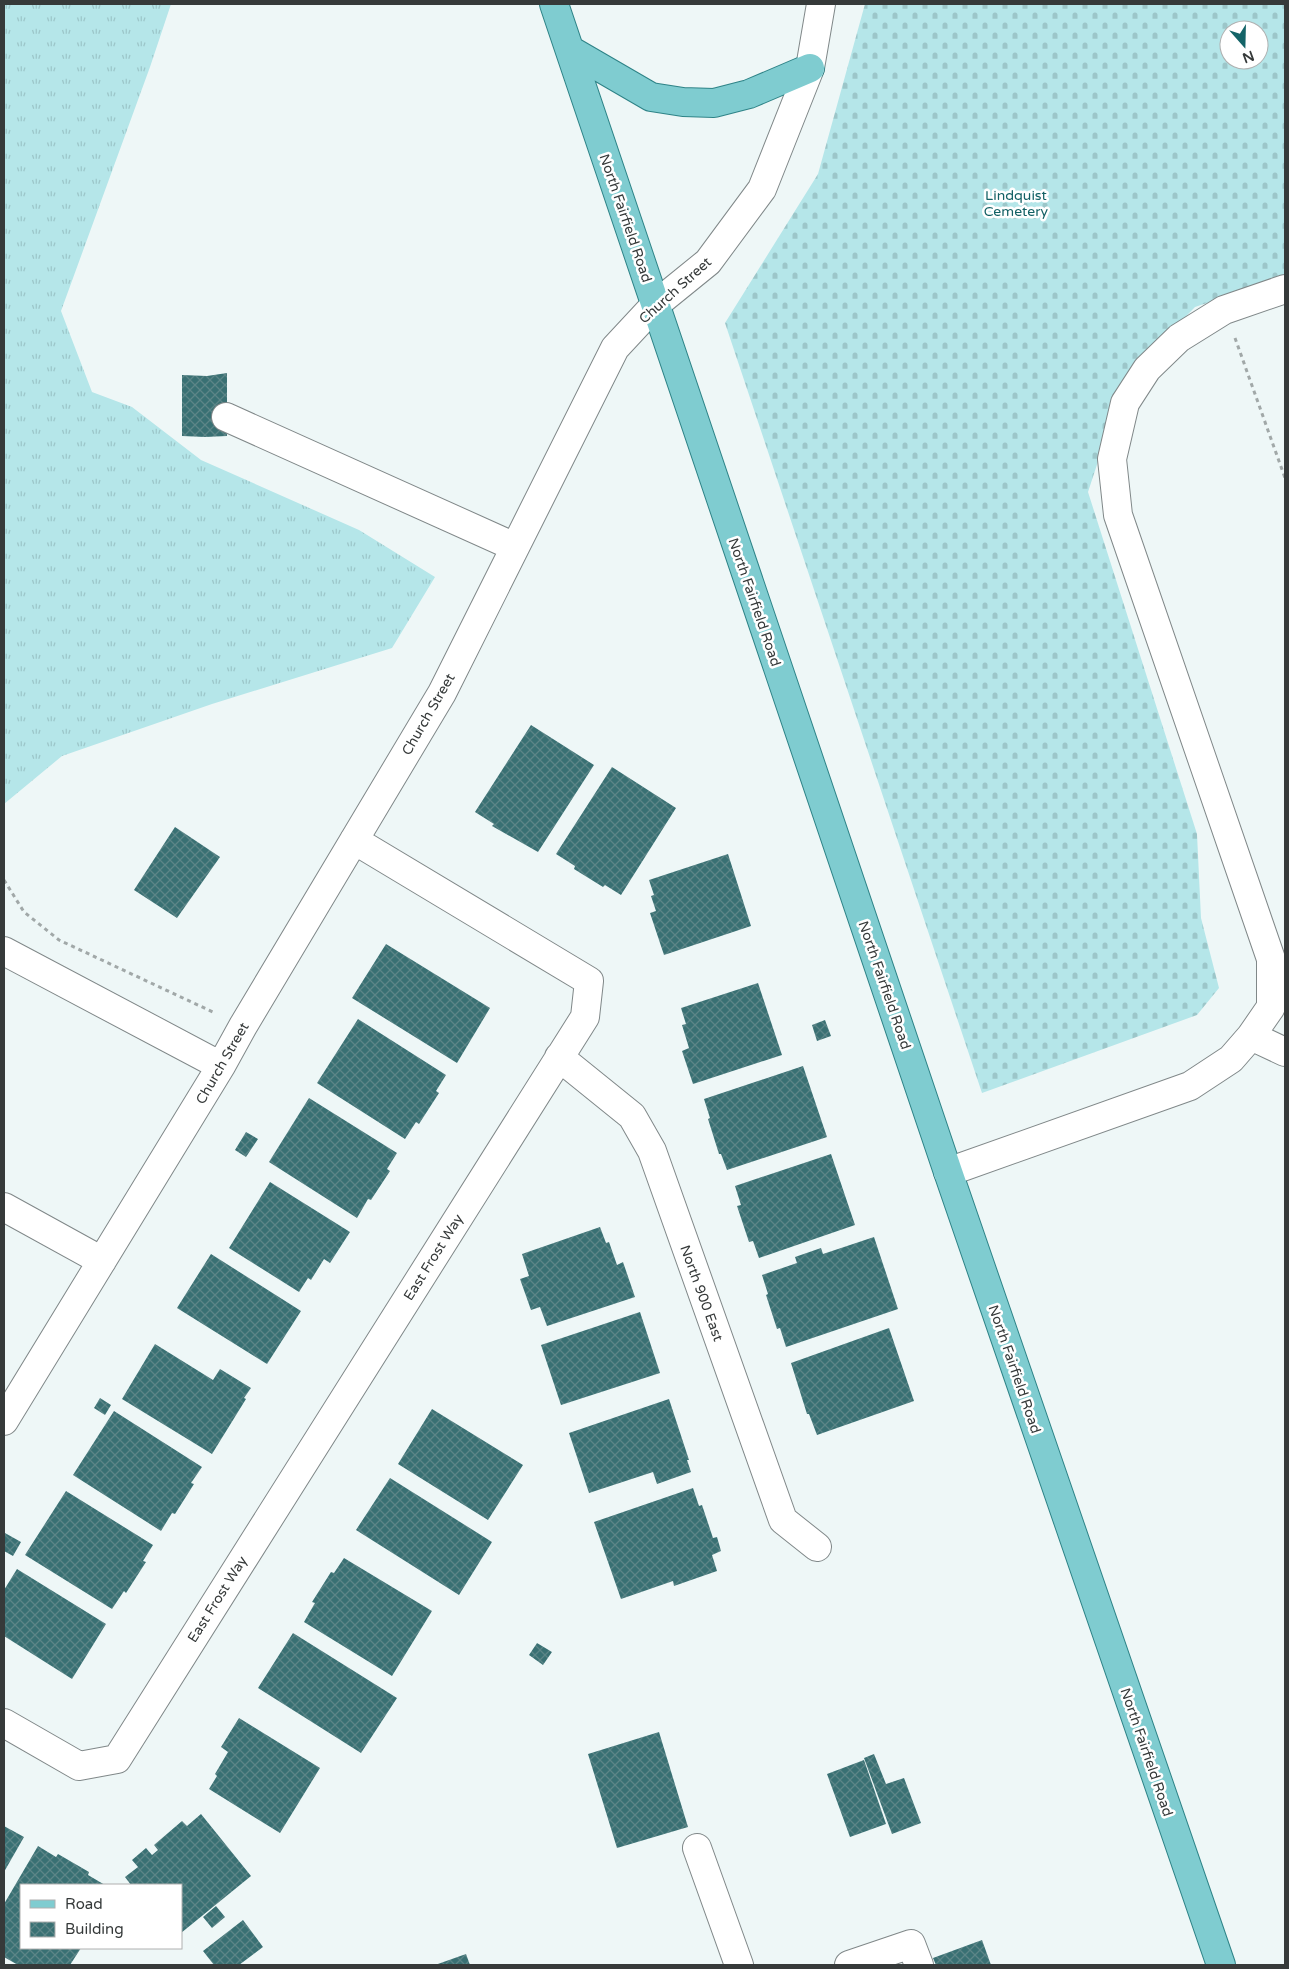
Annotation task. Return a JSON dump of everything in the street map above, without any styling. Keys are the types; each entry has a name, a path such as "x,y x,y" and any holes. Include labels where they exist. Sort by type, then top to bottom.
{"main road":[{"name":"North Fairfield Road","path":"554,4 948,1172 1221,1965"},
{"path":"570,50 651,97 683,102 714,104 740,97 810,68"}],"street":[{"name":"Church Street","path":"4,1421 221,1066 442,693 615,348 655,305 708,262 762,189 810,68 821,4"},
{"path":"948,1172 1190,1086 1232,1059 1271,1007 1271,958 1118,515 1112,459 1125,403 1147,369 1179,338 1224,310 1285,289"},
{"path":"226,417 515,547"},
{"name":"East Frost Way","path":"4,1723 79,1766 117,1759 585,1017 589,981 354,840"},
{"path":"4,950 221,1066"},
{"path":"1251,1036 1285,1052"},
{"name":"North 900 East","path":"559,1057 632,1116 652,1151 783,1520 817,1547"},
{"path":"4,1207 102,1261"},
{"path":"697,1848 740,1965"},
{"path":"849,1965 911,1944 919,1965"}],"path":[{"path":"1224,310 1285,478"},
{"path":"4,880 24,912 59,940 243,1026"}],"green space":[{"path":"4,4 171,4 61,311 92,392 132,407 201,460 359,530 435,577 392,648 212,704 62,756 4,804"},
{"name":"Lindquist Cemetery","path":"865,4 1285,4 1285,277 1195,307 1125,379 1088,492 1197,834 1201,918 1219,988 1197,1015 982,1093 725,323 818,174"}],"building":[{"path":"227,373 227,436 182,436 182,375 207,376"},
{"path":"531,725 594,765 538,852 492,826 494,824 475,812"},
{"path":"612,767 676,808 621,895 605,885 603,887 574,869 575,866 556,854"},
{"path":"175,827 220,857 177,918 134,890"},
{"path":"728,854 751,926 664,955 650,913 656,911 651,896 654,895 649,880"},
{"path":"386,944 490,1008 457,1063 352,998"},
{"path":"758,983 782,1055 693,1084 682,1051 689,1048 682,1025 686,1024 681,1008"},
{"path":"358,1019 446,1075 436,1091 439,1093 419,1124 416,1122 405,1139 317,1083"},
{"path":"825,1020 831,1036 817,1041 812,1025"},
{"path":"803,1066 827,1137 727,1170 721,1154 719,1154 704,1099"},
{"path":"309,1098 397,1153 387,1169 390,1171 371,1200 368,1199 357,1218 269,1162"},
{"path":"246,1132 258,1139 246,1157 235,1150"},
{"path":"831,1154 855,1225 759,1258 753,1241 749,1242 737,1206 741,1205 735,1186"},
{"path":"270,1182 350,1232 330,1263 324,1259 311,1280 308,1278 299,1292 229,1248"},
{"path":"600,1227 606,1243 609,1242 617,1265 623,1262 635,1297 547,1326 540,1307 531,1310 520,1279 529,1276 522,1254"},
{"path":"874,1237 898,1309 786,1347 780,1328 777,1329 762,1275 797,1263 795,1257 821,1248 823,1254"},
{"path":"211,1254 301,1311 267,1364 177,1308"},
{"path":"640,1312 660,1373 561,1405 541,1345"},
{"path":"889,1328 914,1401 817,1435 809,1414 807,1414 791,1363"},
{"path":"155,1344 213,1380 220,1369 251,1388 212,1454 122,1399"},
{"path":"100,1398 111,1405 105,1415 94,1408"},
{"path":"669,1399 689,1460 687,1460 691,1472 657,1484 653,1472 589,1493 569,1433"},
{"path":"432,1409 523,1465 488,1520 398,1464"},
{"path":"114,1411 202,1467 191,1483 194,1484 175,1514 172,1513 161,1531 73,1475"},
{"path":"390,1478 492,1542 459,1595 356,1530"},
{"path":"693,1488 699,1506 702,1505 713,1538 717,1537 721,1551 712,1555 717,1571 674,1586 673,1581 621,1599 594,1522"},
{"path":"66,1491 153,1545 143,1561 146,1562 126,1593 124,1591 112,1609 25,1555"},
{"path":"5,1533 21,1542 13,1556 4,1551"},
{"path":"344,1558 432,1611 392,1676 304,1622 315,1603 312,1602 331,1572 334,1573"},
{"path":"17,1569 106,1624 72,1679 4,1636 4,1590"},
{"path":"293,1633 397,1698 361,1753 258,1688"},
{"path":"537,1643 552,1652 543,1665 529,1655"},
{"path":"239,1718 320,1768 280,1833 209,1789 217,1776 215,1774 228,1752 221,1747"},
{"path":"659,1732 688,1827 617,1848 588,1754"},
{"path":"874,1754 886,1784 904,1778 921,1823 892,1834 864,1758"},
{"path":"864,1760 886,1824 850,1837 827,1774"},
{"path":"201,1814 251,1876 182,1932 182,1884 130,1884 125,1877 138,1867 132,1860 146,1848 152,1855 158,1850 154,1845 182,1821 187,1826"},
{"path":"4,1826 24,1837 4,1872"},
{"path":"38,1846 56,1857 58,1854 89,1872 88,1875 103,1884 20,1884 20,1949 80,1949 70,1965 18,1965 4,1957 4,1904"},
{"path":"216,1906 225,1917 212,1928 203,1917"},
{"path":"243,1920 263,1947 239,1965 214,1965 203,1951"},
{"path":"982,1940 991,1965 936,1965 933,1958"},
{"path":"466,1954 470,1965 435,1965"}]}
